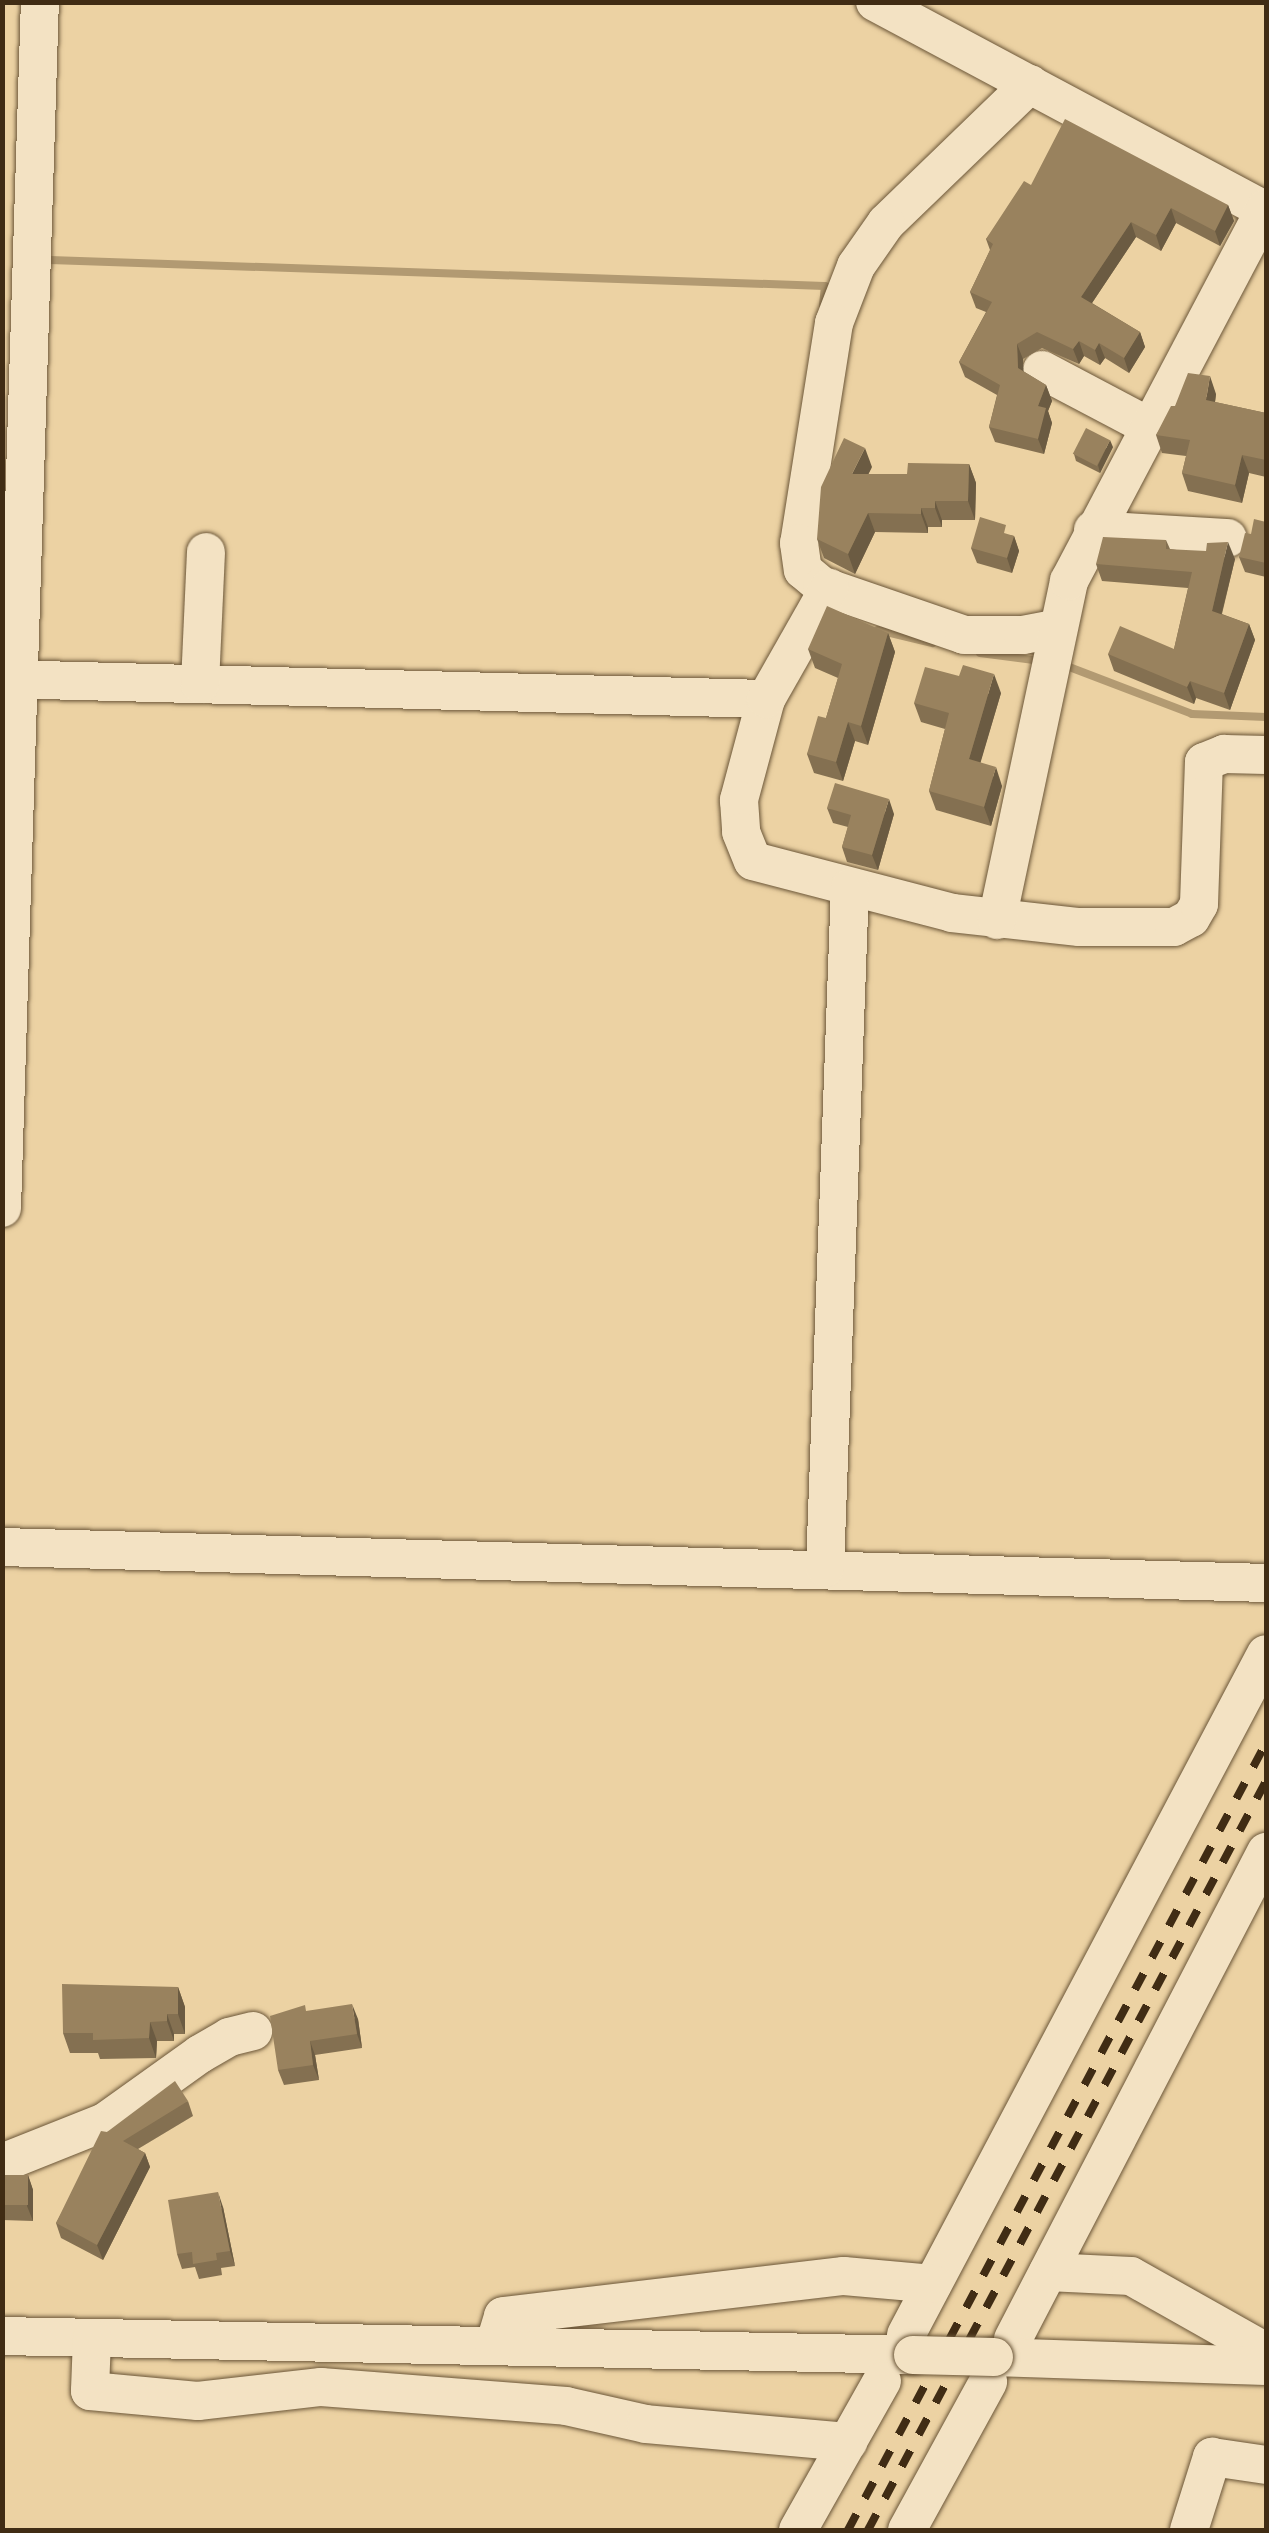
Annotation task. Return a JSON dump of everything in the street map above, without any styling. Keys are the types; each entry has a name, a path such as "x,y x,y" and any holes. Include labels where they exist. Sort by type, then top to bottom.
{"street":[{"path":"2,1208 10,679 40,2"},
{"path":"876,2 1266,210 1069,581 997,920"},
{"path":"1030,84 886,223 840,298 800,543 803,570 830,588 964,635 1022,635 1053,651"},
{"path":"1042,370 1152,428"},
{"path":"1093,530 1228,538"},
{"path":"200,684 206,552"},
{"path":"830,588 766,699 739,800 747,852 753,861 997,920 1080,927 1174,928 1192,918 1199,904 1204,762 1224,754 1266,755"},
{"path":"10,679 766,699"},
{"path":"825,1568 850,887"},
{"path":"2,1547 1266,1583"},
{"path":"909,2345 933,2284 1266,1654"},
{"path":"906,2530 1048,2272 1266,1852"},
{"path":"2,2163 104,2122 200,2054 229,2037 252,2031"},
{"path":"1048,2272 1132,2276 1266,2352"},
{"path":"494,2346 503,2316 844,2276 933,2284"},
{"path":"2,2336 494,2346 909,2345 998,2360 1266,2366"},
{"path":"92,2338 90,2391 198,2401 320,2387 566,2406 646,2424 848,2442"},
{"path":"798,2530 882,2381"},
{"path":"1189,2530 1212,2457 1266,2466"}],"building":[{"path":"1065,119 1228,205 1215,231 1171,208 1156,235 1131,222 1081,297 1140,332 1124,358 1099,343 1095,350 1079,341 1073,349 1037,332 1017,344 1018,368 1046,385 1038,406 1046,408 1038,439 989,427 1000,385 959,362 992,302 970,292 993,244 986,239 1024,181 1031,185"},
{"path":"1188,373 1210,376 1206,400 1266,413 1266,460 1242,455 1235,485 1182,473 1190,440 1156,435 1171,406 1175,406"},
{"path":"1086,428 1110,440 1097,466 1073,454"},
{"path":"844,438 865,448 852,474 907,474 908,463 969,464 968,501 935,501 935,508 921,508 921,514 868,513 848,554 817,539 821,487"},
{"path":"980,517 1006,525 1004,533 1014,536 1007,558 971,548"},
{"path":"1254,519 1266,522 1266,563 1239,557 1245,533 1251,534"},
{"path":"1103,537 1166,540 1166,549 1206,551 1207,543 1228,542 1212,611 1249,624 1224,693 1190,681 1187,687 1108,654 1120,626 1174,649 1192,572 1096,564"},
{"path":"827,606 888,633 861,726 848,722 836,762 807,754 818,716 826,718 842,664 808,649"},
{"path":"963,665 994,674 969,759 996,767 984,807 929,791 949,713 914,703 925,667 959,676"},
{"path":"835,783 889,799 872,855 842,847 851,815 827,808"},
{"path":"62,1984 178,1987 178,2014 167,2014 167,2021 150,2022 149,2038 93,2040 93,2033 63,2033"},
{"path":"352,2004 357,2034 310,2041 313,2065 278,2070 270,2016 305,2005 306,2011"},
{"path":"175,2081 188,2101 123,2141 145,2153 97,2245 56,2223 101,2131 107,2132"},
{"path":"2,2175 28,2175 28,2205 2,2205"},
{"path":"218,2192 230,2251 216,2253 217,2260 193,2264 192,2252 177,2254 168,2200"}],"waterway":[{"path":"50,260 825,286 823,305"},
{"path":"878,630 932,643"},
{"path":"980,653 1041,661"},
{"path":"1064,665 1192,714 1266,717"}],"railway":[{"path":"848,2530 1266,1743"},
{"path":"868,2530 1266,1781"}]}
